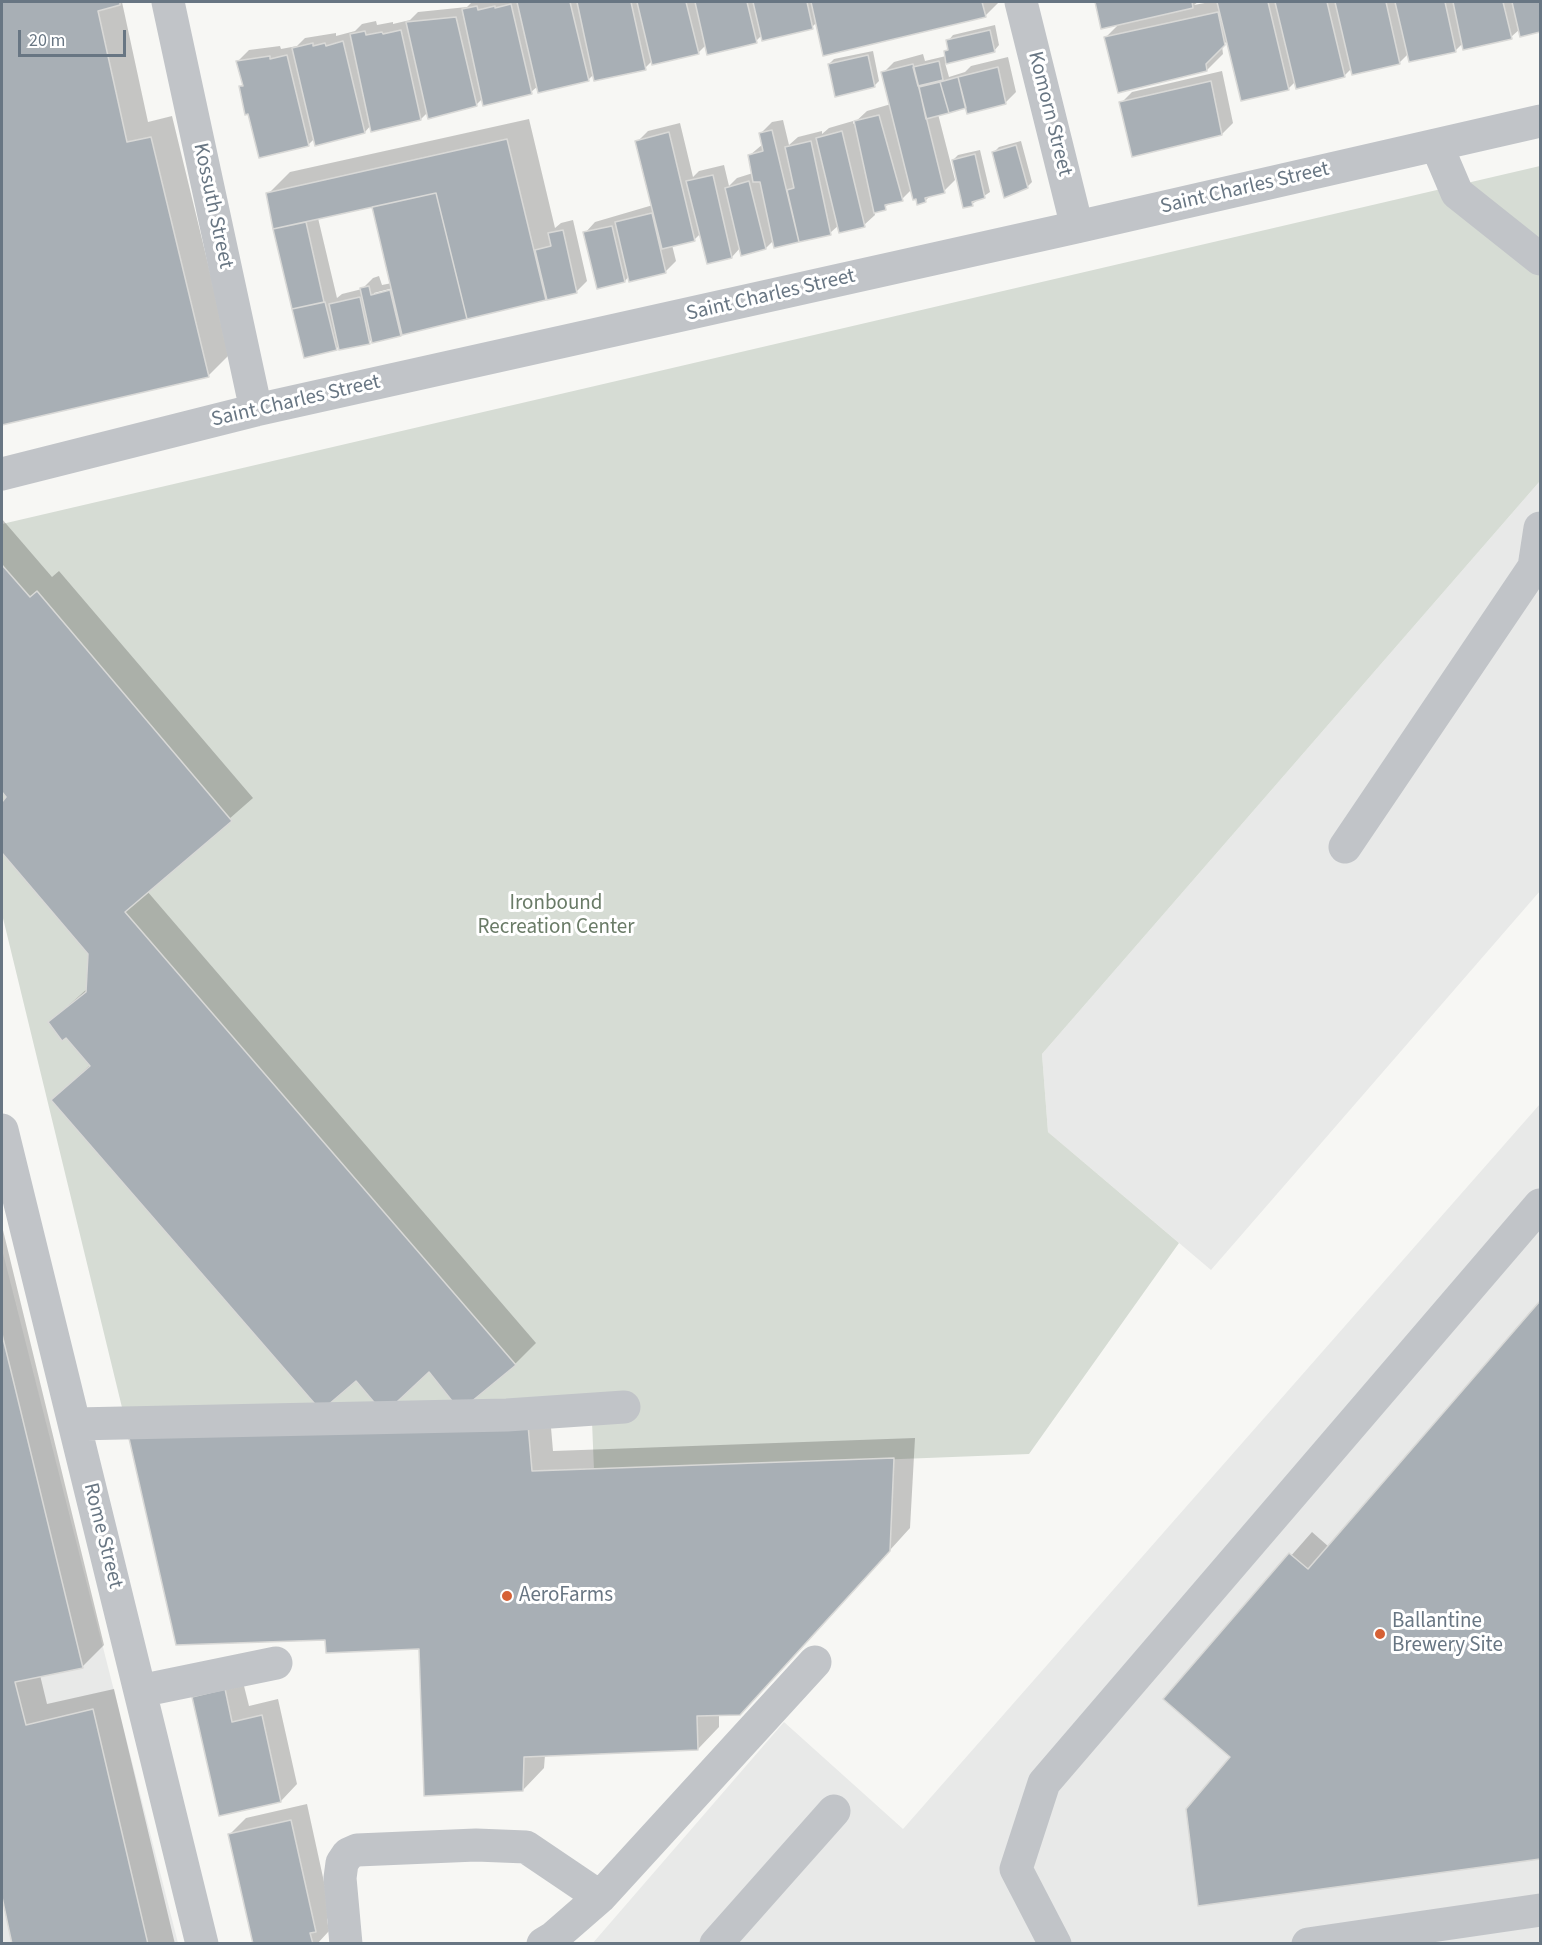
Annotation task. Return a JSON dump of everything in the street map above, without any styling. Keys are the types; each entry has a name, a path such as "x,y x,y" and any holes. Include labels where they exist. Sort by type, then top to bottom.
{"street":[{"name":"Kossuth Street","path":"168,2 256,410"},
{"name":"Komorn Street","path":"1021,2 1077,227"},
{"name":"Saint Charles Street","path":"2,474 256,410 1540,121"},
{"path":"1437,146 1457,193 1540,259"},
{"path":"1345,847 1534,567 1540,528"},
{"name":"Rome Street","path":"2,1130 202,1944"},
{"path":"1055,1944 1016,1869 1044,1783 1540,1205"},
{"path":"75,1424 507,1415 624,1407"},
{"path":"543,1944 600,1897 815,1662"},
{"path":"140,1691 276,1663"},
{"path":"716,1944 834,1811"},
{"path":"346,1944 340,1878 342,1863 348,1854 357,1850 476,1845 526,1847 600,1897"},
{"path":"1308,1944 1540,1910"}],"shaded area":[{"path":"1540,481 1540,891 1211,1270 1048,1132 1042,1054"},
{"path":"1540,1104 1540,1943 592,1944 784,1722 903,1829"},
{"path":"2,1249 178,1943 2,1943"}],"green space":[{"name":"Ironbound Recreation Center","path":"1540,166 1540,481 1042,1054 1048,1132 1179,1243 1029,1454 594,1471 592,1421 127,1428 2,914 2,524"}],"building":[{"path":"2,2 120,2 120,5 98,11 127,142 151,137 209,377 2,425"},
{"path":"517,2 570,2 589,81 538,93"},
{"path":"577,2 631,2 646,70 594,81"},
{"path":"637,2 686,2 699,54 652,65"},
{"path":"695,2 747,2 757,43 707,55"},
{"path":"753,2 807,2 813,29 762,41"},
{"path":"811,2 982,2 986,17 823,56"},
{"path":"1095,2 1192,2 1193,8 1101,29"},
{"path":"1217,2 1268,2 1289,90 1241,101"},
{"path":"1275,2 1327,2 1345,77 1296,89"},
{"path":"1335,2 1386,2 1400,64 1352,75"},
{"path":"1395,2 1445,2 1456,52 1409,62"},
{"path":"1453,2 1503,2 1512,39 1463,50"},
{"path":"1512,2 1540,2 1540,32 1520,37"},
{"path":"511,4 532,94 483,106 462,9 477,6 478,10"},
{"path":"1218,12 1225,45 1206,64 1207,71 1118,93 1104,37"},
{"path":"456,17 477,106 428,119 406,22"},
{"path":"401,30 421,120 371,132 350,34 365,31 366,35 382,32 383,34"},
{"path":"990,30 995,52 946,64 944,51 948,50 946,40"},
{"path":"343,41 365,133 315,146 292,48 313,43 313,46 325,43 326,46"},
{"path":"287,55 309,146 259,158 248,114 245,115 239,86 243,86 236,61 270,56 270,59"},
{"path":"868,55 875,87 835,97 828,64"},
{"path":"939,61 943,80 918,86 913,67"},
{"path":"913,64 945,193 925,198 926,202 917,205 916,199 913,200 881,72"},
{"path":"998,67 1006,104 967,114 958,77"},
{"path":"958,77 966,108 949,113 940,82"},
{"path":"1211,81 1222,135 1132,157 1119,102"},
{"path":"940,82 949,113 926,119 919,87"},
{"path":"879,115 903,201 885,205 886,210 874,213 854,121"},
{"path":"772,130 799,242 774,248 760,182 753,182 748,155 763,151 759,133"},
{"path":"842,131 865,227 839,233 816,138"},
{"path":"669,132 695,241 662,249 635,141"},
{"path":"507,139 546,300 467,319 436,193 273,229 266,193"},
{"path":"811,141 831,235 799,242 787,190 794,188 785,147"},
{"path":"1016,145 1028,188 1004,198 992,152"},
{"path":"975,154 985,198 972,202 973,206 963,208 952,160"},
{"path":"713,175 732,258 707,264 686,181"},
{"path":"749,181 766,249 741,256 725,188"},
{"path":"436,193 467,319 402,335 372,207"},
{"path":"652,213 666,273 629,282 615,222"},
{"path":"306,222 324,302 292,309 273,229"},
{"path":"612,226 625,282 597,289 583,232"},
{"path":"563,230 577,293 547,300 535,250 551,246 548,233"},
{"path":"369,286 371,295 390,290 401,336 372,343 360,288"},
{"path":"360,297 370,344 339,350 329,304"},
{"path":"325,302 337,350 304,358 292,309"},
{"path":"2,565 30,597 37,591 232,821 125,912 516,1365 460,1411 429,1372 384,1414 356,1381 321,1411 51,1100 90,1066 66,1038 62,1041 48,1022 86,992 88,954 2,853 2,802 6,797 2,792"},
{"name":"Ballantine Brewery Site","path":"1540,1301 1540,1859 1198,1906 1186,1809 1230,1757 1163,1699 1289,1553 1308,1569"},
{"path":"2,1334 83,1668 15,1682 26,1725 93,1709 148,1944 12,1944 2,1897"},
{"name":"AeroFarms","path":"528,1425 532,1471 894,1458 890,1551 740,1715 697,1716 698,1750 524,1757 523,1791 424,1796 419,1649 326,1653 325,1640 176,1645 128,1434"},
{"path":"225,1689 232,1722 262,1715 281,1802 219,1816 192,1697"},
{"path":"291,1820 316,1932 310,1933 313,1944 253,1944 228,1834"}],"place":[{"name":"AeroFarms","path":"507,1596"},
{"name":"Ballantine Brewery Site","path":"1380,1634"}]}
